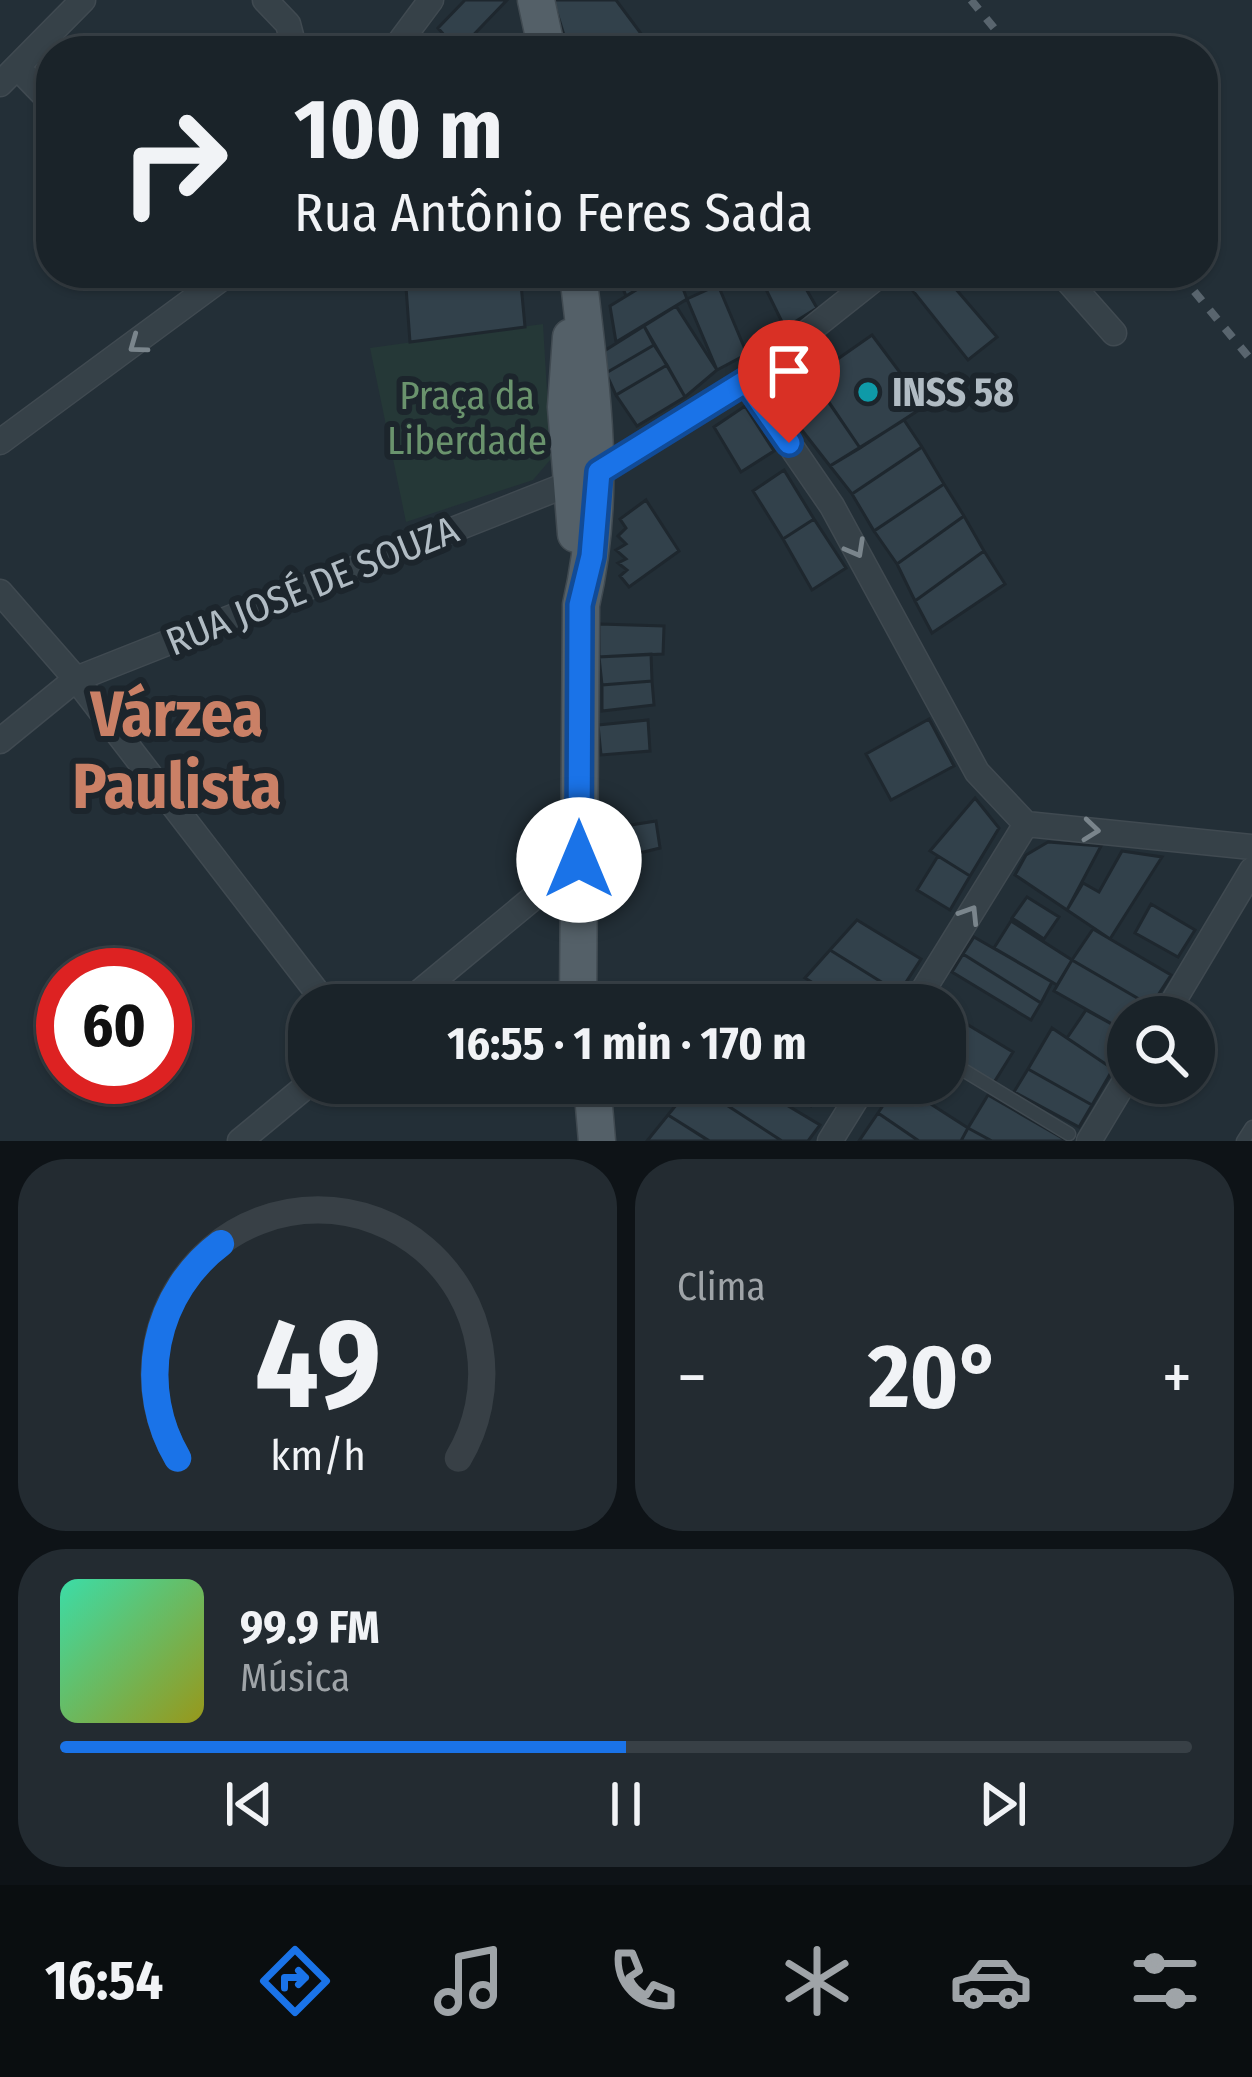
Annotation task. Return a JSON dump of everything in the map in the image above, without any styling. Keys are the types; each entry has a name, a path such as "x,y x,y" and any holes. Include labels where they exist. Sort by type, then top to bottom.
{"main road":[{"path":"536,0 544,36"},
{"path":"578,288 566,407 586,477 580,605 578,984"},
{"path":"576,1104 579,1141"},
{"path":"594,1104 597,1141"}],"street":[{"path":"47,36 83,0"},
{"path":"265,0 288,24 291,36"},
{"path":"404,36 431,0"},
{"path":"36,47 8,75 36,92"},
{"path":"0,442 209,288"},
{"name":"RUA JOSÉ DE SOUZA","path":"0,741 76,679 586,477 746,381 863,288"},
{"path":"1074,288 1114,333"},
{"path":"746,381 832,506 977,772 1026,824 1252,847"},
{"path":"0,592 76,679 311,984"},
{"path":"927,984 1026,824"},
{"path":"429,984 579,860"},
{"path":"1177,996 1252,870"},
{"path":"240,1141 288,1101"},
{"path":"1079,1138 1107,1103"},
{"path":"830,1141 853,1104"}],"lane":[{"path":"966,1071 1079,1138"},
{"path":"1243,1141 1252,1126"}],"green space":[{"name":"Praça da Liberdade","path":"543,324 551,459 533,480 406,522 370,348"}],"building":[{"path":"465,0 507,0 472,36 445,36 438,28"},
{"path":"553,0 616,0 643,36 564,36"},
{"path":"406,288 521,288 525,327 410,342"},
{"path":"639,288 683,288 687,299 616,342 610,306"},
{"path":"719,288 747,354 717,370 687,299"},
{"path":"765,288 806,288 817,308 785,328"},
{"path":"955,288 997,337 968,360 913,291"},
{"path":"676,306 717,370 685,397 644,326"},
{"path":"644,326 654,345 606,373 601,353"},
{"name":"INSS 58","path":"872,335 925,406 860,448 812,377"},
{"path":"654,345 667,365 616,395 606,373"},
{"path":"667,365 685,397 637,426 616,395"},
{"path":"803,365 860,448 830,466 780,402 780,383"},
{"path":"745,406 774,451 741,472 714,427"},
{"path":"904,420 922,447 852,494 830,466"},
{"path":"922,447 944,484 874,531 852,494"},
{"path":"784,470 814,519 783,539 753,491"},
{"path":"944,484 964,516 897,564 874,531"},
{"path":"646,500 679,551 629,587 620,576 627,570 618,563 626,559 616,550 626,544 618,536 626,528 620,519"},
{"path":"964,516 984,551 915,601 897,564"},
{"path":"814,519 846,568 812,590 783,539"},
{"path":"984,551 1005,584 932,633 915,601"},
{"path":"599,624 664,626 663,654 599,657"},
{"path":"651,654 652,681 602,685 599,657"},
{"path":"652,681 654,705 602,711 602,685"},
{"path":"929,719 954,766 891,800 866,754"},
{"path":"648,720 650,751 601,755 598,725"},
{"path":"975,798 999,828 970,876 930,851"},
{"path":"656,821 660,848 611,860 606,829"},
{"path":"1048,842 1101,846 1067,910 1015,875 1026,855"},
{"path":"1122,851 1162,857 1110,939 1067,910 1083,883 1099,892"},
{"path":"938,856 970,876 950,910 917,890"},
{"path":"1027,897 1059,917 1044,939 1012,918"},
{"path":"1151,904 1195,930 1178,957 1135,933"},
{"path":"857,920 921,959 905,984 885,984 830,950"},
{"path":"1011,921 1072,960 1057,985 994,948"},
{"path":"1093,929 1171,975 1157,996 1134,996 1072,960"},
{"path":"974,937 1052,982 1041,1003 963,954"},
{"path":"830,950 885,984 815,984 805,978"},
{"path":"963,954 1041,1003 1031,1020 952,972"},
{"path":"1072,960 1134,996 1107,996 1107,1021 1054,991"},
{"path":"1086,1010 1107,1022 1107,1065 1067,1038"},
{"path":"966,1024 1013,1052 993,1084 966,1067"},
{"path":"1052,1028 1107,1065 1107,1079 1092,1105 1028,1069"},
{"path":"1028,1069 1092,1105 1079,1127 1014,1092"},
{"path":"988,1095 1064,1141 992,1141 968,1128"},
{"path":"677,1104 724,1104 782,1141 709,1141 668,1115"},
{"path":"725,1104 785,1104 820,1125 808,1141 782,1141"},
{"path":"884,1104 931,1104 968,1128 961,1141 919,1141 878,1113"},
{"path":"668,1115 708,1140 647,1141"},
{"path":"881,1115 919,1141 859,1141"},
{"path":"968,1128 992,1141 961,1141"}],"railway":[{"path":"971,0 1001,36"},
{"path":"1191,288 1252,361"}],"place":[{"name":"INSS 58","path":"868,392"}],"district":[{"name":"Várzea Paulista","path":"177,750"}],"route":[{"path":"579,860 580,605 592,556 599,472 746,381 789,443"}]}
